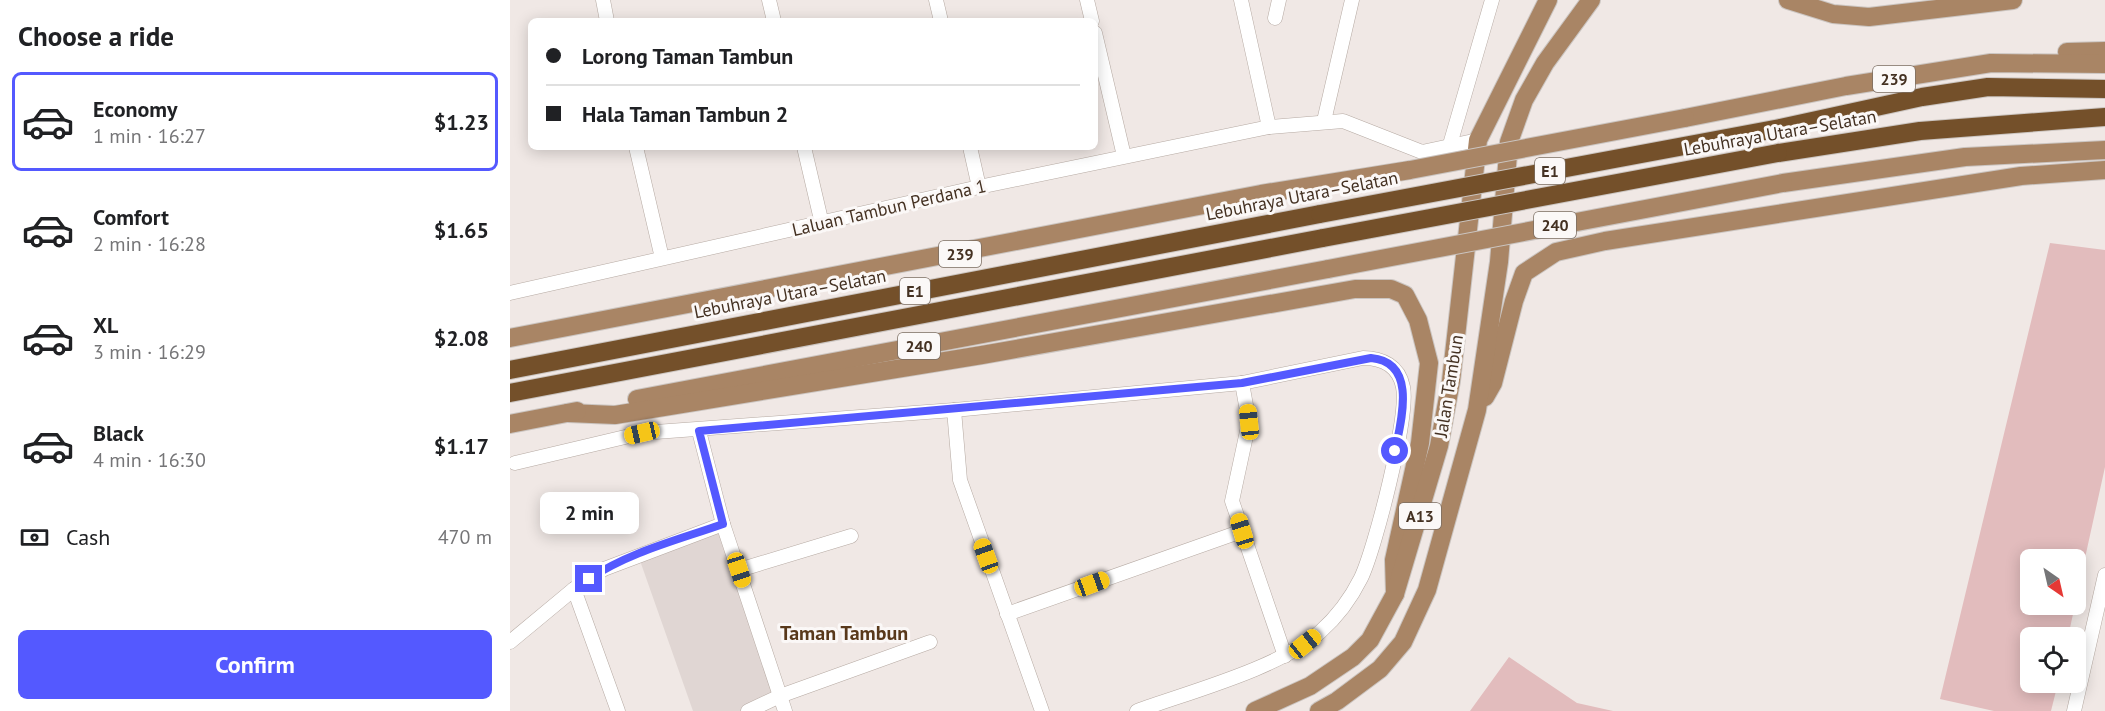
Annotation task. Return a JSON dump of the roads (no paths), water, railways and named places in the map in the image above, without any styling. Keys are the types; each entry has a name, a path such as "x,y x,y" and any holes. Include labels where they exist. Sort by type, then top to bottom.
{"highway":[{"name":"Lebuhraya Utara–Selatan","path":"510,370 1780,128 1922,97 1988,87 2105,89"},
{"name":"Lebuhraya Utara–Selatan","path":"510,393 1778,153 1920,131 2105,117"}],"main road":[{"name":"Jalan Tambun","path":"1255,711 1310,686 1353,657 1370,640 1395,594 1423,509 1439,446 1449,392 1478,140 1548,0"},
{"name":"Jalan Tambun","path":"1319,711 1337,701 1380,669 1403,642 1427,590 1477,410 1499,262 1509,142 1524,100 1545,63 1591,0"},
{"path":"1788,0 1833,14 1869,17 2013,0"},
{"path":"1991,63 2049,53 2105,51"},
{"name":"239","path":"510,338 1261,194 1410,170 1846,86 1991,63 2105,64"},
{"name":"240","path":"510,424 1782,183 1965,157 2105,150"},
{"path":"1477,410 1493,383 1514,301 1524,273 1556,252 1605,241 2021,176 2105,170"},
{"path":"568,412 615,415 982,355 1355,289 1391,288 1405,295 1412,306 1429,363 1420,443 1394,560 1395,594"}],"street":[{"path":"603,0 607,18"},
{"path":"769,0 773,18"},
{"path":"936,0 939,18"},
{"path":"1087,0 1091,18"},
{"path":"1241,0 1269,126"},
{"path":"1275,18 1279,0"},
{"path":"1324,121 1352,0"},
{"path":"1449,148 1492,0"},
{"path":"1098,46 1124,156"},
{"name":"Laluan Tambun Perdana 1","path":"510,293 979,187 1269,126 1343,121 1422,152 1478,140"},
{"path":"637,150 662,258"},
{"path":"805,150 822,224"},
{"path":"971,150 979,187"},
{"path":"515,463 642,433 699,431 954,410 1242,383 1363,358 1379,358 1394,368 1403,386 1404,396 1382,514 1362,576 1353,593 1319,632 1285,656 1137,711"},
{"path":"1242,383 1249,422 1232,501 1285,656"},
{"path":"954,410 960,480 1042,711"},
{"path":"699,431 723,524 785,711"},
{"path":"510,642 574,589 615,564 723,524"},
{"path":"1007,614 1242,531"},
{"path":"739,570 851,536"},
{"path":"2074,711 2105,575"},
{"path":"574,589 618,711"},
{"path":"748,711 780,696 930,642"}],"district":[{"name":"Taman Tambun","path":"844,633"}]}
